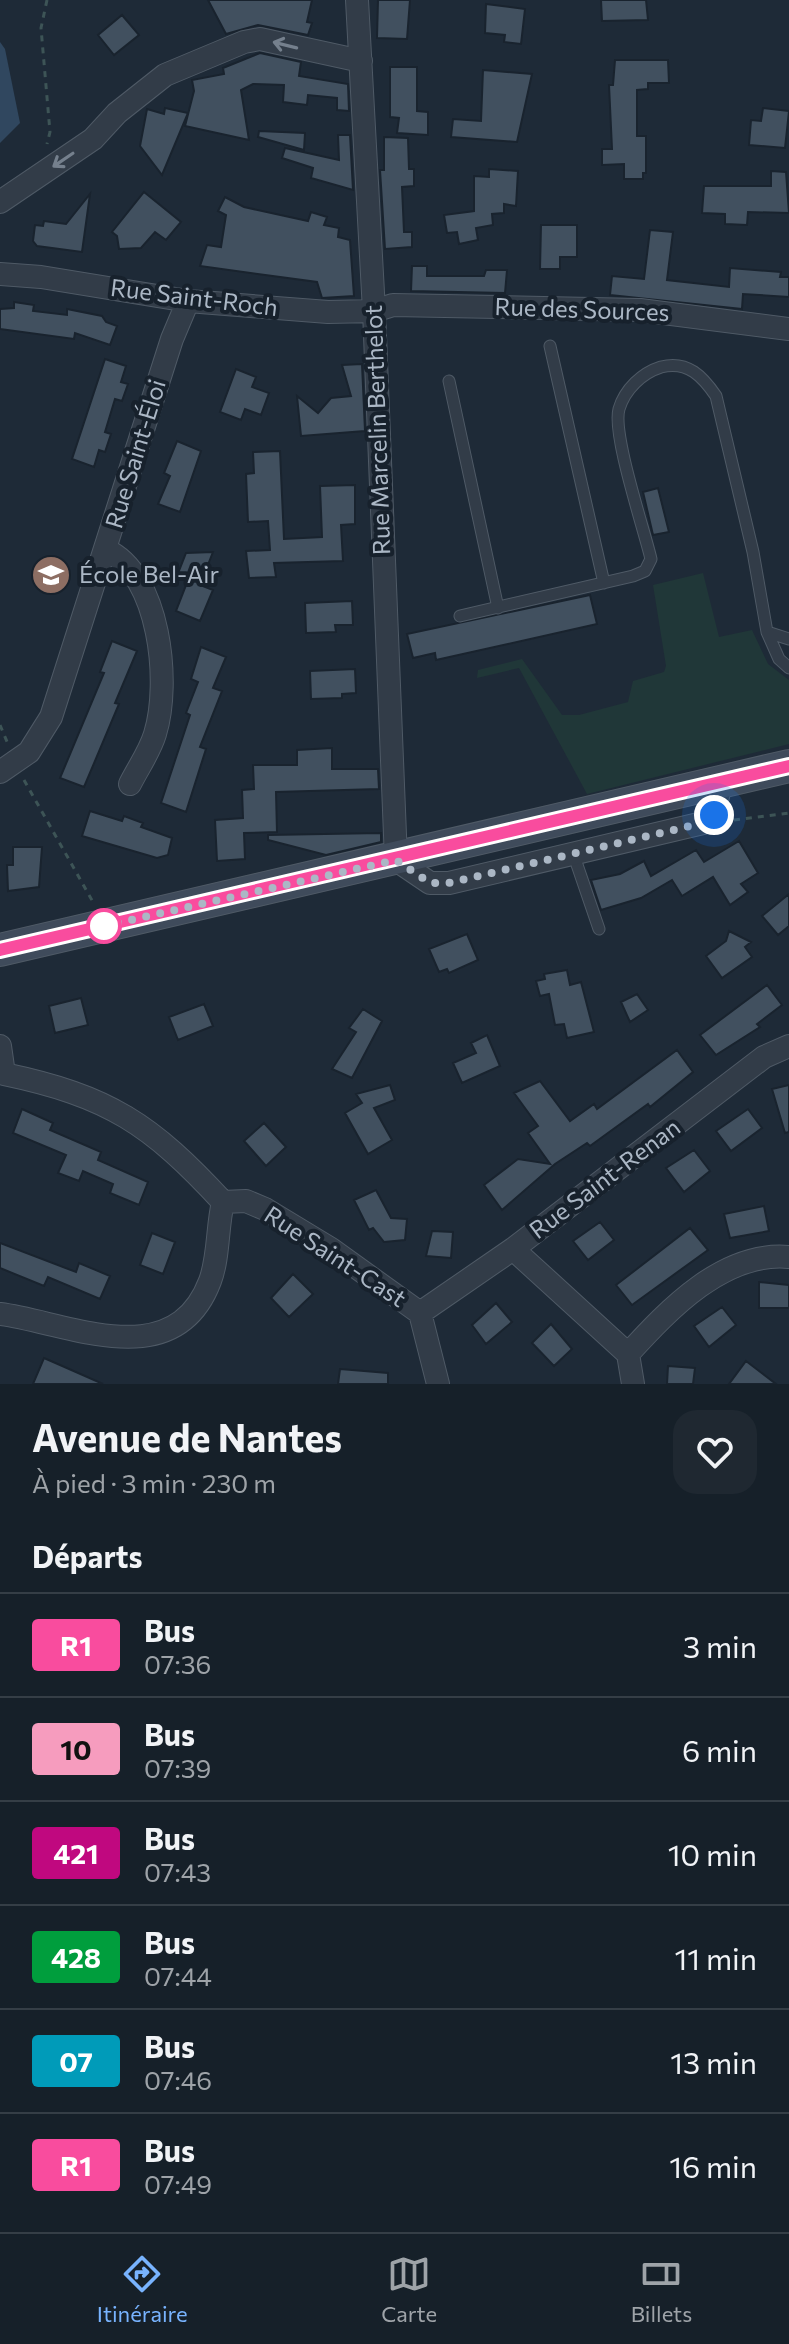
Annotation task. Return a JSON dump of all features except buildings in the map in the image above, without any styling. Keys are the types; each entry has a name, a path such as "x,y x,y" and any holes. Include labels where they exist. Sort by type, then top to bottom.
{"main road":[{"path":"0,950 789,766"}],"street":[{"name":"Rue Marcelin Berthelot","path":"357,0 374,311 396,860"},
{"path":"0,202 93,139 117,113 165,75 244,42 260,39 361,61"},
{"name":"Rue Saint-Roch","path":"5,268 188,301 328,312 374,311"},
{"name":"Rue Saint-Éloi","path":"7,768 42,736 51,717 172,339 188,301"},
{"name":"Rue des Sources","path":"374,311 393,305 585,307 640,310 789,329"},
{"path":"106,550 120,556 143,591 157,633 162,670 161,702 155,735 130,784"},
{"path":"396,860 430,883 449,883 703,823 714,815 721,783"},
{"path":"0,1046 2,1076 63,1088 121,1111 174,1149 223,1202 210,1280 192,1309 164,1331 122,1339 0,1314"},
{"name":"Rue Saint-Renan","path":"420,1313 513,1249 764,1057 789,1046"},
{"name":"Rue Saint-Cast","path":"223,1202 246,1201 265,1209 331,1249 420,1313 438,1384"},
{"path":"513,1249 628,1354 633,1384"},
{"path":"628,1354 650,1329 721,1271 759,1255 789,1257"}],"lane":[{"path":"550,346 604,583"},
{"path":"460,616 645,571 651,559 620,435 619,408 642,375 662,367 687,367 702,377 716,396 753,552 767,632 779,659 789,668"},
{"path":"449,381 498,608"},
{"path":"767,632 783,634 789,639"},
{"path":"573,853 599,929"}],"path":[{"path":"40,175 50,132 41,28 47,0"},
{"path":"7,768 107,926"},
{"path":"703,823 789,813"}],"green space":[{"path":"703,573 719,637 752,630 768,664 789,680 789,744 587,794 519,668 477,678 478,670 522,659 562,715 579,715 628,702 633,681 664,672 666,666 653,585"}],"water":[{"path":"0,42 5,49 20,123 0,143"}],"bus line":[{"name":"R1","path":"0,950 789,766"}],"place":[{"name":"École Bel-Air","path":"51,575"}],"route":[{"path":"104,926 396,860 430,883 449,883 703,823 714,815"}]}
